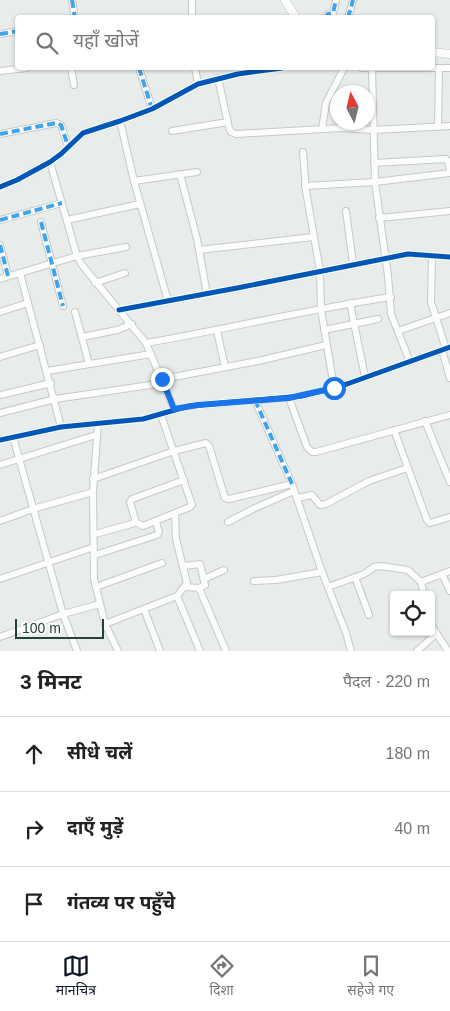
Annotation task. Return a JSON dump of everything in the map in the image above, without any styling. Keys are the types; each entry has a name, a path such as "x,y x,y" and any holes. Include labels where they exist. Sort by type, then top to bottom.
{"street":[{"path":"72,0 74,15"},
{"path":"192,0 192,15"},
{"path":"284,0 294,15"},
{"path":"328,15 333,13 336,0"},
{"path":"349,15 352,0"},
{"path":"0,34 15,32"},
{"path":"435,52 450,54"},
{"path":"435,68 450,68"},
{"path":"438,127 439,68"},
{"path":"0,71 15,69"},
{"path":"71,70 74,85"},
{"path":"141,70 152,109"},
{"path":"195,70 198,84"},
{"path":"0,187 50,162 83,133 152,109 198,84 218,78 269,70"},
{"path":"322,129 326,103 343,70"},
{"path":"372,70 372,85"},
{"path":"218,78 228,122 232,132 236,134 330,129"},
{"path":"120,121 140,204 168,301"},
{"path":"172,131 228,122"},
{"path":"0,134 58,123 61,125 68,146"},
{"path":"375,130 450,126"},
{"path":"373,130 375,182 390,297 390,314 410,362"},
{"path":"303,152 313,237 320,271 321,309 334,388"},
{"path":"306,186 375,182 450,171 446,158 374,163"},
{"path":"50,162 78,256 86,272 132,324 146,343 174,409"},
{"path":"134,181 197,172"},
{"path":"180,174 199,250 207,294"},
{"path":"0,220 62,203"},
{"path":"67,220 140,204"},
{"path":"346,211 353,264"},
{"path":"379,218 450,211"},
{"path":"41,222 63,306"},
{"path":"199,250 313,237"},
{"path":"0,245 8,276"},
{"path":"0,279 78,256 126,247"},
{"path":"119,310 385,258 413,254 450,257"},
{"path":"432,256 431,302 446,349 450,378"},
{"path":"20,273 51,383 61,427"},
{"path":"95,284 125,274"},
{"path":"146,343 217,331 350,303 390,297"},
{"path":"0,312 28,303"},
{"path":"350,303 365,377"},
{"path":"75,312 89,364"},
{"path":"398,331 450,313"},
{"path":"324,330 378,319"},
{"path":"82,337 118,330 132,324"},
{"path":"217,331 225,367"},
{"path":"0,357 40,345"},
{"path":"0,413 55,399 163,381 326,345"},
{"path":"0,440 61,427 161,415 174,409 198,405 289,398 334,388 446,349"},
{"path":"47,371 152,354"},
{"path":"0,396 51,383"},
{"path":"289,398 307,446 312,452 450,415"},
{"path":"255,400 296,494 351,651"},
{"path":"95,534 135,522 143,526 175,514 192,505 161,415"},
{"path":"425,421 450,482"},
{"path":"98,423 93,480 94,580 105,624 118,651"},
{"path":"394,430 428,522 433,523 450,517"},
{"path":"0,465 96,435"},
{"path":"13,437 63,614 77,651"},
{"path":"93,480 204,443 208,444 224,495 227,499 292,484"},
{"path":"228,522 255,508 296,494 312,495 320,505 326,504 369,481 408,468"},
{"path":"135,522 130,502 132,499 184,480"},
{"path":"0,521 33,509 93,492"},
{"path":"105,624 177,596 185,587 187,583 176,538 175,514"},
{"path":"94,555 157,535 159,532 156,522"},
{"path":"0,579 94,547"},
{"path":"96,587 162,563"},
{"path":"184,566 200,564 206,585 199,588 185,587"},
{"path":"328,587 355,577 374,567 381,566 408,570 421,582 423,591"},
{"path":"204,579 224,570"},
{"path":"421,582 450,571"},
{"path":"254,581 276,580 322,572"},
{"path":"442,574 450,591"},
{"path":"355,577 369,615"},
{"path":"199,588 226,651"},
{"path":"177,596 200,651"},
{"path":"0,637 63,614 100,604"},
{"path":"144,609 160,651"},
{"path":"417,651 436,634 448,651"}],"marked path":[{"path":"72,0 74,15"},
{"path":"327,15 333,13 336,0"},
{"path":"349,15 353,0"},
{"path":"0,34 15,32"},
{"path":"140,70 152,109"},
{"path":"0,134 56,123 61,125 68,146"},
{"path":"0,220 62,203"},
{"path":"41,222 63,306"},
{"path":"0,245 8,276"},
{"path":"255,400 292,484"}],"cycle path":[{"path":"0,187 50,162 83,133 152,109 198,84 238,74 267,70"},
{"path":"119,310 408,254 450,257"},
{"path":"0,440 61,427 143,419 189,406 302,396 347,384 450,347"}],"route":[{"path":"162,379 174,409 198,405 289,398 334,388"}]}
